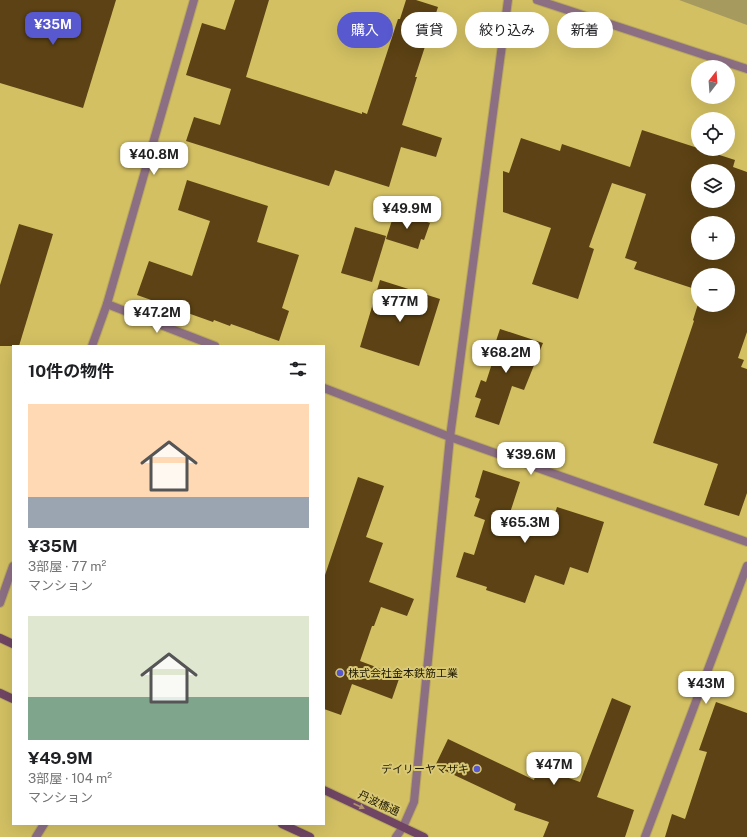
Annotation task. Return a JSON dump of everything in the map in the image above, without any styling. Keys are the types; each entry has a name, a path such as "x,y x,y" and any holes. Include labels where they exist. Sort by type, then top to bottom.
{"street":[{"path":"92,345 107,304 194,0"},
{"path":"396,837 403,827 414,802 450,437 508,0"},
{"path":"537,0 747,69"},
{"path":"107,304 212,345"},
{"path":"325,388 450,437 747,542"},
{"path":"645,837 747,566"},
{"path":"0,603 12,569"},
{"path":"0,638 12,644"},
{"path":"0,693 12,699"},
{"name":"丹波橋通","path":"325,790 424,837"},
{"path":"36,837 43,825"},
{"path":"284,825 310,837"}],"shaded area":[{"path":"0,0 747,0 747,837 0,837"},
{"path":"679,0 747,0 747,25"}],"building":[{"path":"0,0 116,0 83,108 0,83"},
{"path":"235,0 269,0 246,77 362,114 362,112 367,114 389,48 393,48 393,34 398,19 400,19 401,16 401,48 425,48 402,125 442,138 436,157 401,147 389,187 335,170 329,186 186,141 194,117 220,125 231,89 186,75 202,23 225,30"},
{"path":"406,0 416,0 438,7 436,12 402,12"},
{"path":"642,130 691,146 691,156 723,156 735,160 734,164 691,164 691,208 735,208 735,168 747,172 747,332 738,358 744,360 741,367 747,369 747,493 739,516 704,505 718,464 653,443 694,321 696,312 735,312 735,268 691,268 691,288 634,269 637,262 625,258 646,194 612,183 589,247 594,249 578,299 532,284 551,228 503,212 503,171 509,173 521,138 560,151 562,144 630,167"},
{"path":"187,180 268,206 257,242 299,255 282,308 289,311 279,341 231,324 230,326 214,320 213,322 137,295 149,261 192,276 210,221 178,210"},
{"path":"395,211 430,223 424,240 421,239 418,249 386,239"},
{"path":"19,224 53,234 19,345 0,346 0,285"},
{"path":"355,227 386,236 372,282 341,273"},
{"path":"380,280 440,299 419,366 360,347"},
{"path":"500,329 543,343 524,390 512,386 499,425 475,417 481,399 475,397 481,380 486,382 497,348 494,347"},
{"path":"483,470 520,482 508,519 549,532 557,507 604,522 588,573 570,567 564,585 535,575 525,603 486,590 487,587 456,577 464,552 474,555 485,520 474,516 480,499 475,497"},
{"path":"358,477 384,486 366,537 383,543 369,582 414,599 407,616 381,607 374,626 372,626 360,661 400,676 392,699 352,684 341,715 325,709 325,575"},
{"path":"612,698 631,706 597,797 634,810 625,837 543,837 549,822 514,810 516,804 435,766 448,739 534,780 538,767 580,782"},
{"path":"716,702 747,713 747,837 665,837 672,814 685,819 707,752 699,750"}],"place":[{"name":"株式会社金本鉄筋工業","path":"340,673"},
{"name":"デイリーヤマザキ","path":"477,769"}]}
